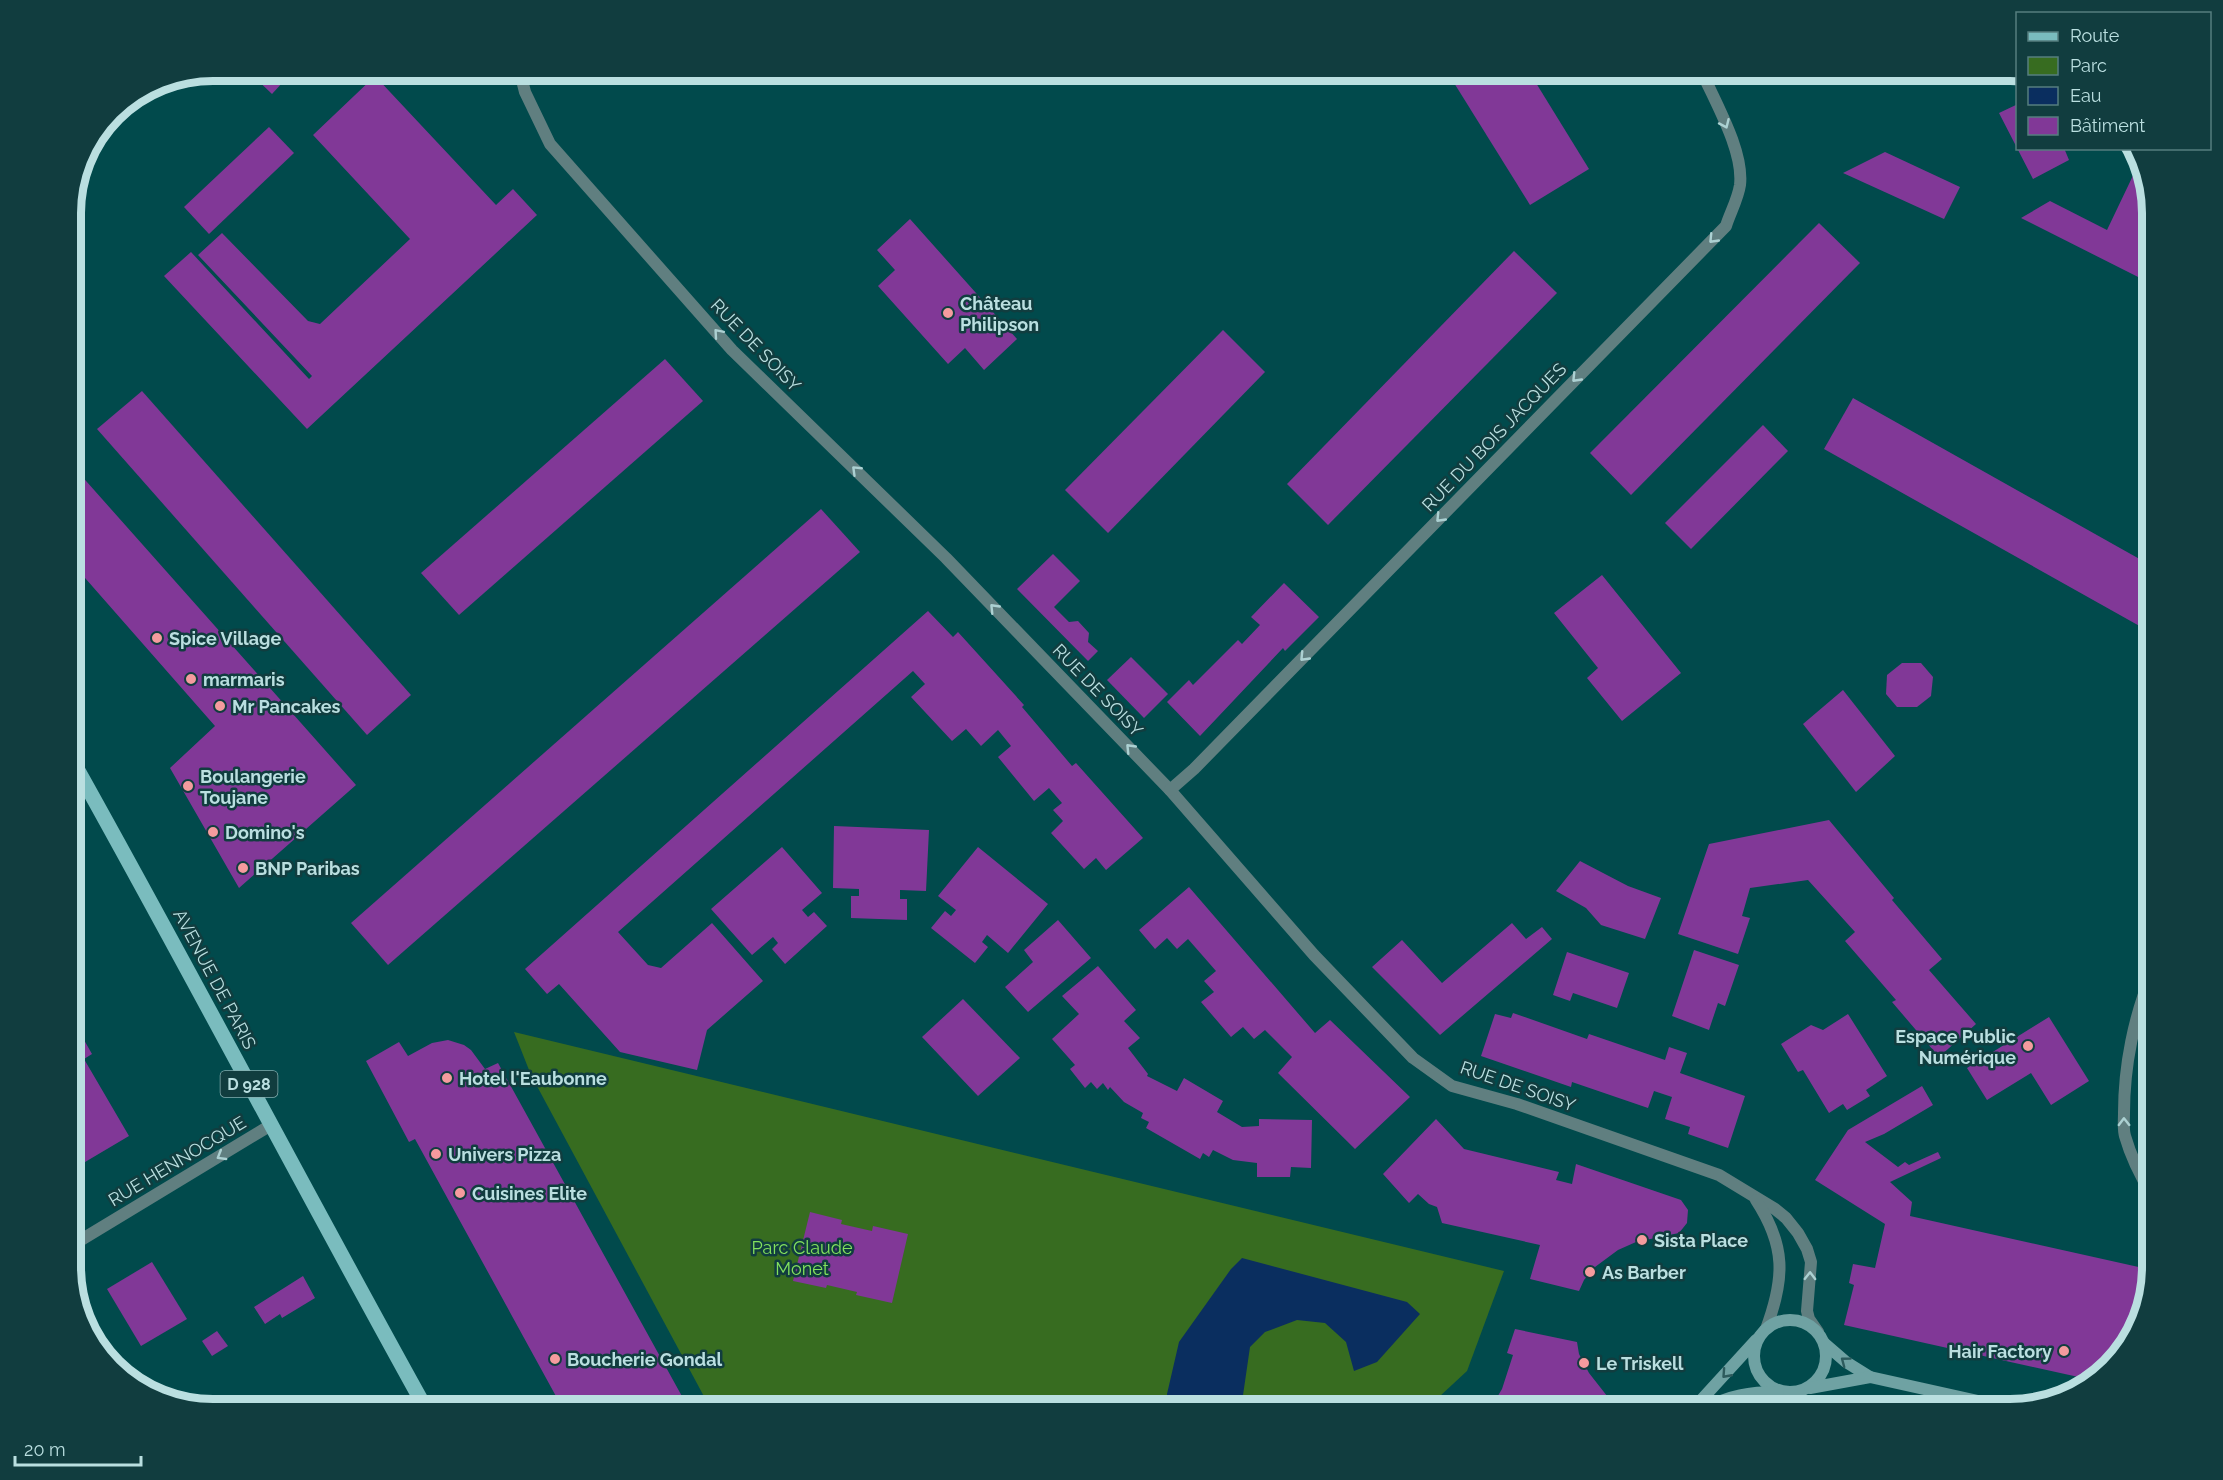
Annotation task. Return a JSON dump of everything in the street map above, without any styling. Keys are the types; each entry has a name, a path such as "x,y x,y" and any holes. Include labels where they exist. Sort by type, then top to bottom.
{"main road":[{"name":"AVENUE DE PARIS","path":"81,776 173,941 420,1399"}],"street":[{"name":"RUE DE SOISY","path":"523,81 525,92 550,144 732,350 946,558 1170,790 1314,955 1413,1058 1452,1086 1517,1104 1719,1176 1774,1209 1786,1218 1798,1233 1811,1262 1807,1311 1820,1337"},
{"name":"RUE DU BOIS JACQUES","path":"1170,790 1194,769 1726,225 1740,188 1741,170 1737,152 1706,81"},
{"path":"2142,1000 2124,1090 2125,1135 2142,1180"},
{"name":"RUE HENNOCQUE","path":"81,1240 271,1125"},
{"path":"1756,1199 1775,1235 1780,1258 1780,1279 1762,1333 1754,1348 1754,1359 1756,1370 1762,1380 1782,1392"},
{"path":"1703,1399 1762,1333 1776,1323 1787,1320 1799,1321 1846,1362 1870,1377 1969,1399"},
{"path":"1805,1390 1822,1374 1826,1363 1826,1352 1820,1337"},
{"path":"1725,1399 1744,1393 1794,1392 1830,1383 1870,1377"}],"green space":[{"name":"Parc Claude Monet","path":"514,1032 1504,1271 1467,1371 1437,1399 705,1399 531,1075"}],"water":[{"path":"1242,1258 1407,1302 1420,1314 1377,1362 1354,1371 1346,1342 1325,1323 1297,1320 1265,1332 1250,1347 1242,1399 1167,1399 1179,1342 1231,1269"}],"building":[{"path":"258,81 284,81 272,94"},
{"path":"370,81 380,81 496,205 513,189 537,215 307,429 164,276 191,252 309,379 312,376 198,255 222,233 308,321 320,324 410,239 313,135"},
{"path":"1453,81 1535,81 1589,169 1530,205"},
{"path":"2016,105 2016,146 1999,113"},
{"path":"269,127 294,153 209,234 184,207"},
{"path":"2018,150 2065,150 2069,160 2033,179"},
{"path":"1885,152 1960,187 1944,219 1843,173"},
{"path":"2135,171 2141,196 2142,279 2021,218 2050,201 2107,230"},
{"name":"Château Philipson","path":"910,219 1017,339 984,370 965,348 948,364 878,286 895,270 877,250"},
{"path":"1819,223 1860,263 1631,495 1590,453"},
{"path":"1514,251 1557,293 1328,525 1287,484"},
{"path":"1223,330 1265,372 1108,533 1065,490"},
{"path":"665,359 703,401 459,615 421,573"},
{"path":"142,391 411,695 367,735 97,429"},
{"path":"1853,398 2142,560 2142,627 1824,449"},
{"path":"1763,425 1788,451 1691,549 1665,523"},
{"path":"81,475 356,785 239,888 170,768 215,726 81,573"},
{"path":"821,509 860,552 388,965 351,923"},
{"path":"1053,554 1080,581 1054,607 1069,622 1078,621 1089,633 1088,642 1098,651 1088,661 1017,589"},
{"path":"1602,575 1681,673 1622,721 1587,678 1598,668 1554,613"},
{"path":"1284,583 1319,617 1285,651 1283,648 1200,736 1167,702 1189,680 1193,685 1238,640 1242,644 1260,625 1251,617"},
{"path":"928,611 953,637 958,632 1024,705 1022,707 1072,766 1076,763 1143,838 1106,870 1096,858 1084,869 1051,833 1063,821 1053,810 1062,803 1049,788 1034,801 998,757 1011,746 998,730 981,746 966,729 952,741 911,697 925,684 913,671 618,932 648,965 661,968 712,923 763,981 707,1030 697,1070 620,1052 559,984 547,994 525,969"},
{"path":"1131,657 1168,694 1144,718 1107,680"},
{"path":"1902,663 1921,663 1933,677 1931,696 1917,707 1897,707 1886,694 1887,675"},
{"path":"1843,690 1895,756 1856,792 1803,724"},
{"path":"1829,820 1942,959 1929,970 1976,1024 1939,1057 1892,1002 1896,1000 1845,941 1855,932 1808,880 1750,888 1742,916 1750,918 1738,954 1678,934 1709,844"},
{"path":"834,826 929,830 926,891 900,890 900,899 907,899 907,920 851,918 851,896 859,896 859,889 833,888"},
{"path":"782,847 822,893 802,910 808,917 814,912 827,926 785,964 772,949 778,943 773,937 752,955 711,909"},
{"path":"978,847 1048,904 1008,953 987,935 982,942 988,947 975,963 931,928 945,911 951,916 956,910 938,896"},
{"path":"1580,861 1628,886 1661,898 1645,939 1601,925 1586,908 1556,891"},
{"path":"1189,887 1315,1033 1330,1020 1410,1097 1355,1149 1278,1073 1292,1057 1265,1030 1254,1039 1243,1027 1231,1037 1201,1002 1214,992 1204,981 1216,971 1188,939 1177,949 1167,938 1155,949 1139,930"},
{"path":"1058,920 1091,958 1028,1012 1005,987 1033,962 1024,950"},
{"path":"1512,923 1526,939 1542,927 1552,939 1440,1035 1372,967 1402,940 1442,983"},
{"path":"1694,950 1739,965 1725,1006 1718,1003 1709,1030 1672,1016"},
{"path":"1567,952 1629,973 1617,1008 1573,993 1570,1001 1553,995"},
{"path":"1098,966 1136,1010 1124,1021 1140,1038 1128,1048 1148,1074 1147,1076 1177,1091 1184,1078 1223,1101 1217,1112 1242,1127 1259,1126 1259,1119 1312,1120 1311,1168 1291,1167 1290,1177 1257,1177 1257,1163 1233,1160 1213,1150 1209,1157 1203,1153 1200,1159 1146,1128 1149,1122 1141,1118 1143,1113 1124,1102 1110,1087 1108,1090 1103,1083 1097,1089 1091,1082 1085,1088 1070,1069 1075,1065 1052,1039 1079,1014 1062,996"},
{"path":"963,999 1020,1058 978,1096 922,1037"},
{"path":"1513,1013 1587,1039 1589,1034 1665,1060 1669,1047 1687,1053 1680,1073 1745,1096 1728,1148 1688,1134 1690,1127 1665,1119 1672,1097 1654,1091 1648,1108 1572,1082 1571,1087 1481,1056 1495,1014 1511,1018"},
{"path":"1848,1014 1887,1076 1866,1090 1870,1096 1847,1110 1843,1104 1829,1113 1803,1070 1798,1072 1781,1044 1811,1025 1823,1030"},
{"name":"Espace Public Numérique","path":"2049,1017 2089,1081 2051,1105 2031,1073 1987,1100 1967,1068"},
{"path":"81,1035 92,1054 84,1059 129,1136 81,1164"},
{"path":"448,1040 464,1045 471,1050 485,1069 498,1063 683,1399 558,1399 415,1139 409,1142 366,1061 399,1042 408,1056 432,1043"},
{"path":"1922,1086 1933,1105 1884,1134 1865,1142 1898,1167 1905,1162 1909,1165 1938,1152 1941,1158 1890,1182 1912,1202 1910,1216 2142,1268 2135,1310 2120,1340 2109,1354 2082,1378 1844,1325 1854,1285 1849,1283 1853,1264 1875,1268 1885,1224 1815,1180 1848,1130"},
{"path":"1436,1119 1464,1149 1559,1172 1556,1180 1572,1184 1576,1164 1681,1200 1688,1210 1687,1223 1679,1233 1636,1242 1618,1250 1595,1267 1584,1280 1579,1291 1530,1279 1540,1245 1442,1223 1437,1207 1429,1204 1418,1194 1409,1203 1383,1174"},
{"path":"810,1212 842,1220 841,1224 872,1231 873,1226 908,1234 892,1303 856,1295 857,1292 827,1285 826,1288 793,1281"},
{"path":"152,1262 187,1319 141,1346 107,1289"},
{"path":"303,1276 315,1298 282,1318 280,1314 265,1324 254,1307"},
{"path":"1515,1329 1577,1342 1579,1354 1589,1373 1609,1399 1496,1399 1502,1389 1513,1355 1507,1353"},
{"path":"217,1331 228,1346 212,1356 202,1341"}],"place":[{"name":"Château Philipson","path":"948,313"},
{"name":"Spice Village","path":"157,638"},
{"name":"marmaris","path":"191,679"},
{"name":"Mr Pancakes","path":"220,706"},
{"name":"Boulangerie Toujane","path":"188,786"},
{"name":"Domino's","path":"213,832"},
{"name":"BNP Paribas","path":"243,868"},
{"name":"Espace Public Numérique","path":"2028,1046"},
{"name":"Hotel l'Eaubonne","path":"447,1078"},
{"name":"Univers Pizza","path":"436,1154"},
{"name":"Cuisines Elite","path":"460,1193"},
{"name":"Sista Place","path":"1642,1240"},
{"name":"As Barber","path":"1590,1272"},
{"name":"Hair Factory","path":"2064,1351"},
{"name":"Boucherie Gondal","path":"555,1359"},
{"name":"Le Triskell","path":"1584,1363"}]}
